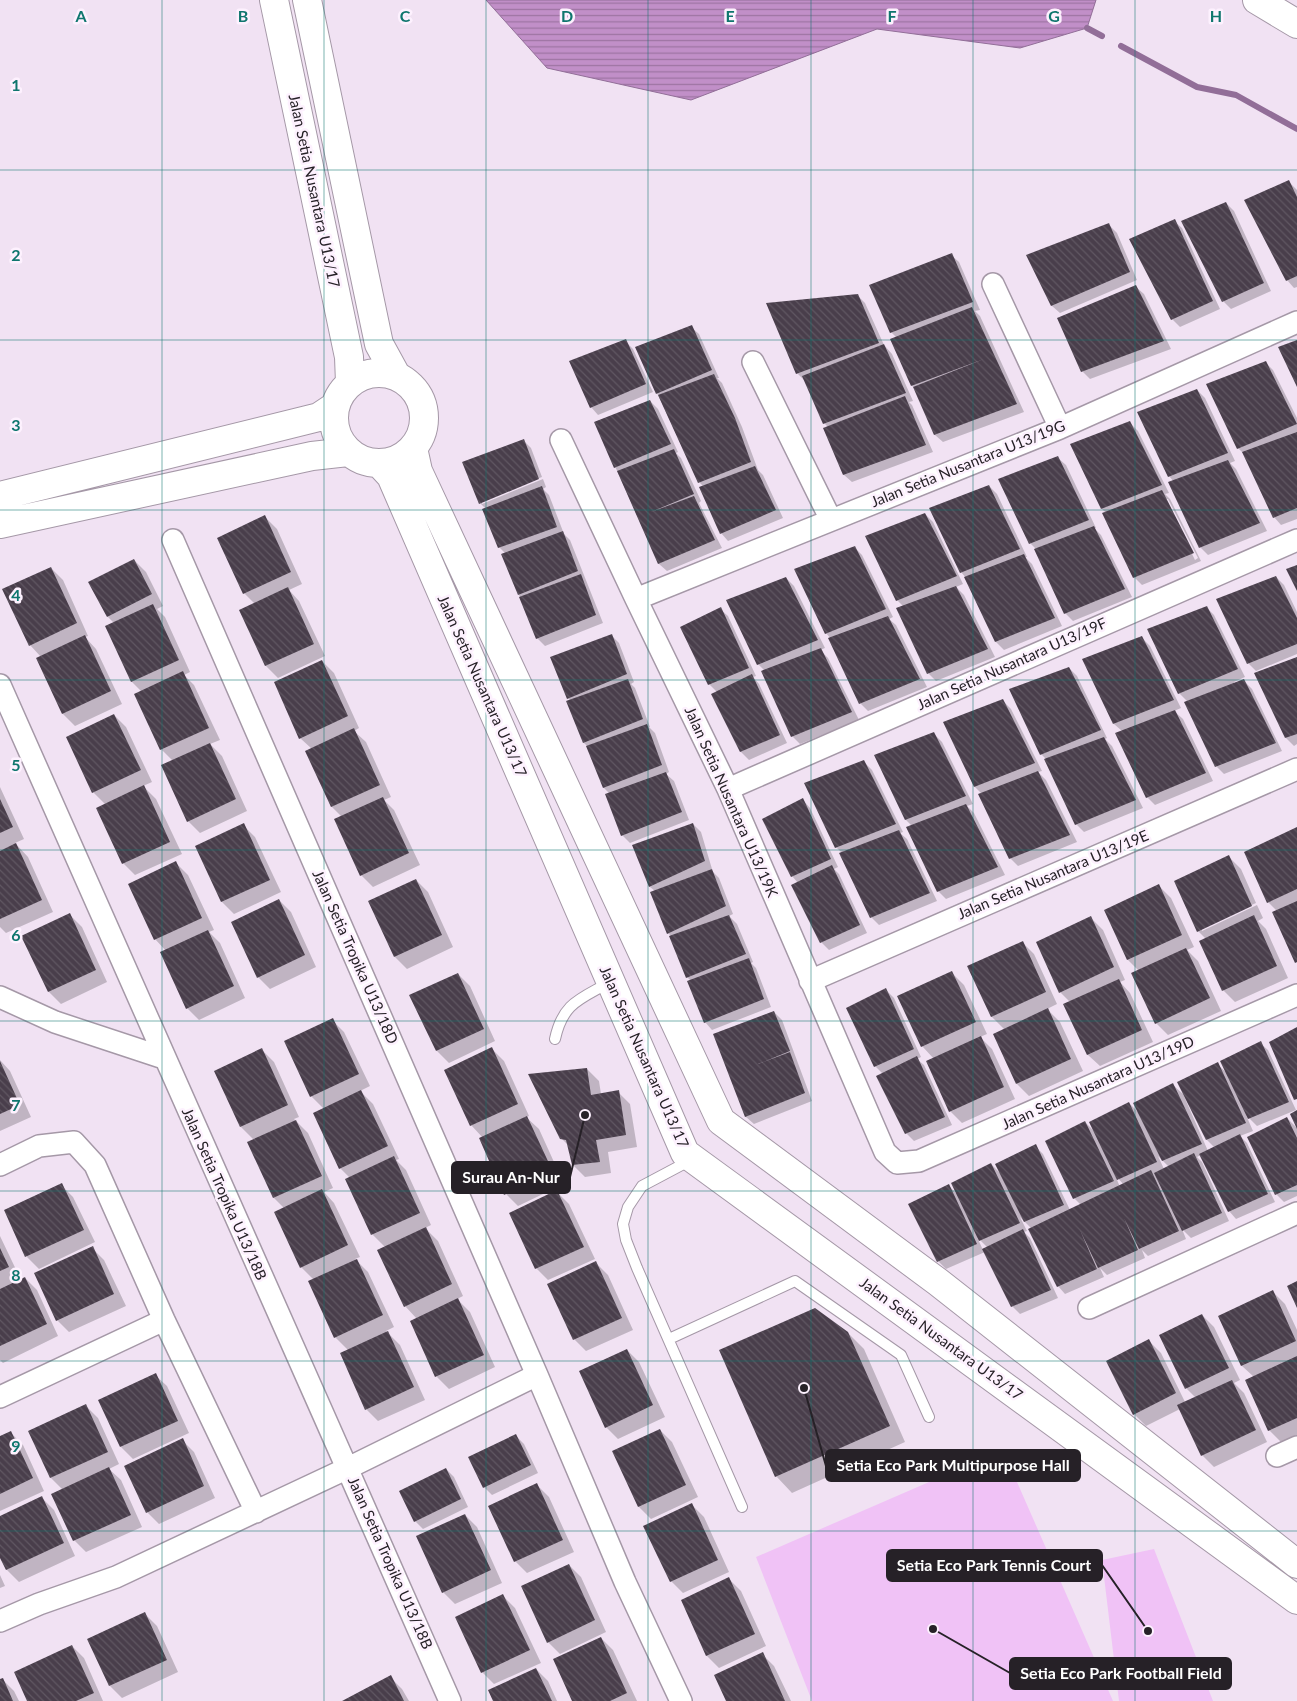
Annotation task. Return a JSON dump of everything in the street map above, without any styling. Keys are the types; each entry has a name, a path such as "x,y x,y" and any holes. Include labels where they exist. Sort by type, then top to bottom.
{"main road":[{"name":"Jalan Setia Nusantara U13/17","path":"274,0 349,357 350,383"},
{"path":"307,0 379,344 396,375"},
{"path":"1257,0 1297,24"},
{"path":"384,372 396,375 409,383 418,394 424,407 425,422 421,436 413,448 391,462 378,463 368,462 348,452 335,432 333,419 334,407 340,394 350,383 360,376 384,372"},
{"path":"0,496 319,417 334,407"},
{"name":"Jalan Setia Nusantara U13/17","path":"413,448 418,471 721,1121 938,1282 1297,1564"},
{"path":"0,524 312,456 348,452"},
{"name":"Jalan Setia Nusantara U13/17","path":"378,463 391,476 685,1153 1297,1600"}],"street":[{"path":"993,284 1060,428"},
{"name":"Jalan Setia Nusantara U13/19G","path":"636,600 1060,428 1297,322"},
{"path":"753,362 831,520"},
{"name":"Jalan Setia Nusantara U13/19K","path":"561,440 636,600 728,788 885,1152 897,1163"},
{"name":"Jalan Setia Tropika U13/18D","path":"173,540 537,1375 625,1582 681,1701"},
{"name":"Jalan Setia Nusantara U13/19F","path":"728,788 1297,540"},
{"name":"Jalan Setia Tropika U13/18B","path":"0,686 450,1701"},
{"name":"Jalan Setia Nusantara U13/19E","path":"810,981 1297,769"},
{"name":"Jalan Setia Nusantara U13/19D","path":"897,1163 919,1161 1297,995"},
{"path":"0,997 56,1022 164,1058"},
{"path":"0,1165 39,1146 74,1142 95,1165 164,1320 256,1512"},
{"path":"1089,1308 1297,1213"},
{"path":"0,1397 164,1320"},
{"path":"0,1621 39,1604 116,1577 348,1468 537,1375"},
{"path":"1277,1456 1297,1447"}],"lane":[{"path":"555,1039 558,1025 564,1012 573,1004 611,982"},
{"path":"693,1159 642,1186 628,1207 623,1224 626,1240 637,1268 742,1507"},
{"path":"669,1339 795,1282 901,1356 929,1417"}],"shaded area":[{"path":"486,0 1096,0 1087,28 1020,48 877,29 691,100 547,68"},
{"path":"1003,1450 1113,1701 812,1701 756,1557"},
{"path":"1154,1549 1213,1701 1119,1701 1102,1560"}],"building":[{"path":"1289,180 1297,197 1297,276 1286,281 1244,200"},
{"path":"1226,202 1264,283 1222,302 1181,221"},
{"path":"1175,219 1213,301 1171,320 1129,239"},
{"path":"1109,223 1130,272 1051,306 1026,255"},
{"path":"952,253 973,302 890,333 869,285"},
{"path":"1136,285 1164,341 1081,372 1057,318"},
{"path":"858,294 879,343 796,374 766,303"},
{"path":"972,307 1017,404 934,435 913,387 984,359 911,386 890,339"},
{"path":"692,325 712,370 656,394 635,347"},
{"path":"626,339 646,384 590,408 569,361"},
{"path":"1297,340 1297,387 1278,347"},
{"path":"884,344 906,393 823,424 802,376"},
{"path":"1266,361 1297,424 1237,449 1206,384"},
{"path":"714,374 735,418 751,462 698,483 658,395"},
{"path":"1197,389 1228,453 1168,477 1137,412"},
{"path":"905,396 926,445 843,475 823,428"},
{"path":"650,400 671,444 614,468 594,422"},
{"path":"1130,421 1162,485 1101,509 1070,444"},
{"path":"1297,432 1297,508 1273,518 1242,452"},
{"path":"524,439 539,479 479,504 462,462"},
{"path":"674,449 694,494 651,512 694,496 715,540 658,564 617,471"},
{"path":"1058,456 1089,520 1029,544 998,479"},
{"path":"1228,460 1260,523 1199,548 1168,482"},
{"path":"755,466 776,510 720,534 699,487"},
{"path":"989,485 1020,549 960,573 929,508"},
{"path":"542,486 557,527 498,548 482,509"},
{"path":"1162,490 1194,553 1133,578 1102,513"},
{"path":"925,513 957,576 896,601 865,536"},
{"path":"265,515 291,572 243,594 217,538"},
{"path":"1094,526 1125,589 1064,614 1034,549"},
{"path":"563,531 578,571 518,595 501,554"},
{"path":"855,546 886,609 825,634 794,569"},
{"path":"1024,554 1055,618 995,642 964,577"},
{"path":"134,559 152,594 107,617 88,582"},
{"path":"1297,565 1297,591 1286,569"},
{"path":"51,567 77,623 29,646 2,589"},
{"path":"581,574 596,615 536,639 519,597"},
{"path":"1276,576 1297,618 1297,644 1247,664 1216,599"},
{"path":"786,577 818,640 757,665 726,600"},
{"path":"956,586 988,649 927,674 896,608"},
{"path":"288,587 314,644 265,666 239,610"},
{"path":"153,604 179,660 131,682 105,626"},
{"path":"1207,606 1238,669 1178,694 1147,629"},
{"path":"721,607 749,668 708,685 680,627"},
{"path":"888,616 920,679 859,704 828,638"},
{"path":"612,634 627,674 567,699 550,657"},
{"path":"85,635 111,691 62,714 36,658"},
{"path":"1142,636 1174,700 1113,724 1082,659"},
{"path":"821,648 852,712 791,737 761,671"},
{"path":"1297,657 1297,734 1285,738 1254,673"},
{"path":"322,660 348,716 299,739 274,682"},
{"path":"1069,667 1101,730 1040,755 1009,689"},
{"path":"183,671 209,728 160,750 134,694"},
{"path":"752,674 780,735 740,752 711,694"},
{"path":"628,679 643,719 583,743 566,701"},
{"path":"1244,679 1276,743 1215,767 1184,702"},
{"path":"1003,699 1035,763 974,787 943,722"},
{"path":"1175,710 1206,773 1146,798 1115,733"},
{"path":"114,714 141,770 92,793 66,737"},
{"path":"647,724 662,765 603,788 586,746"},
{"path":"354,728 380,785 331,807 305,751"},
{"path":"934,732 966,796 905,820 874,755"},
{"path":"1104,737 1136,800 1075,825 1044,759"},
{"path":"210,743 236,799 187,822 161,765"},
{"path":"864,760 896,824 835,848 804,783"},
{"path":"1038,771 1070,835 1009,859 978,794"},
{"path":"666,772 682,812 621,836 605,794"},
{"path":"144,785 170,842 122,864 96,808"},
{"path":"383,797 409,853 360,876 334,819"},
{"path":"803,798 831,859 791,877 762,819"},
{"path":"0,799 13,827 0,833"},
{"path":"966,804 998,867 937,892 906,827"},
{"path":"244,823 270,880 221,902 195,846"},
{"path":"693,823 705,861 649,887 632,845"},
{"path":"1297,827 1297,889 1267,903 1244,852"},
{"path":"899,830 930,893 870,918 839,853"},
{"path":"16,843 42,900 0,919 0,851"},
{"path":"1229,855 1252,906 1197,932 1174,881"},
{"path":"176,861 202,918 154,940 128,884"},
{"path":"832,865 860,925 820,943 791,885"},
{"path":"712,869 726,906 667,934 650,892"},
{"path":"416,879 442,935 394,957 368,901"},
{"path":"1159,884 1182,935 1127,960 1104,910"},
{"path":"279,899 305,955 257,978 231,922"},
{"path":"1297,901 1297,962 1295,963 1272,912"},
{"path":"70,913 96,970 48,992 21,936"},
{"path":"729,915 746,954 686,978 669,936"},
{"path":"1254,915 1277,966 1222,991 1199,941"},
{"path":"1091,916 1114,967 1059,993 1036,942"},
{"path":"208,930 234,986 186,1009 160,952"},
{"path":"1023,941 1046,992 991,1017 967,966"},
{"path":"1186,948 1210,998 1155,1024 1131,973"},
{"path":"749,958 764,999 704,1023 687,981"},
{"path":"952,971 976,1022 921,1047 897,996"},
{"path":"458,973 484,1029 436,1051 409,995"},
{"path":"1119,979 1142,1030 1087,1055 1063,1004"},
{"path":"886,988 914,1049 874,1067 846,1008"},
{"path":"1048,1008 1071,1059 1016,1084 993,1034"},
{"path":"774,1011 790,1051 758,1064 790,1052 805,1093 745,1117 713,1034"},
{"path":"333,1018 359,1074 310,1097 284,1041"},
{"path":"1297,1027 1297,1099 1294,1100 1269,1042"},
{"path":"981,1036 1004,1087 949,1112 926,1061"},
{"path":"1261,1041 1289,1102 1248,1119 1220,1061"},
{"path":"492,1047 518,1104 470,1126 444,1070"},
{"path":"262,1048 288,1105 240,1127 214,1071"},
{"path":"917,1056 945,1117 905,1134 876,1076"},
{"path":"0,1061 20,1105 0,1114"},
{"path":"1218,1062 1246,1123 1206,1140 1177,1082"},
{"path":"587,1068 591,1095 619,1090 626,1135 596,1140 600,1162 572,1165 566,1140 560,1139 528,1074"},
{"path":"1173,1083 1202,1144 1162,1161 1133,1103"},
{"path":"361,1090 388,1146 339,1169 313,1113"},
{"path":"1129,1102 1157,1162 1117,1180 1089,1122"},
{"path":"1297,1110 1297,1129 1290,1114"},
{"path":"527,1116 553,1172 504,1195 479,1138"},
{"path":"1287,1117 1297,1138 1297,1185 1275,1195 1247,1137"},
{"path":"296,1120 322,1176 273,1198 247,1142"},
{"path":"1085,1121 1114,1181 1073,1199 1045,1141"},
{"path":"1240,1134 1268,1194 1228,1212 1199,1154"},
{"path":"1036,1144 1064,1205 1024,1222 995,1164"},
{"path":"1194,1153 1222,1213 1182,1231 1154,1173"},
{"path":"394,1156 420,1213 371,1235 345,1179"},
{"path":"991,1163 1020,1223 979,1241 951,1183"},
{"path":"1151,1170 1179,1231 1139,1249 1124,1218 1138,1250 1098,1268 1080,1230 1097,1269 1057,1287 1028,1229"},
{"path":"62,1183 84,1230 25,1257 4,1210"},
{"path":"949,1184 977,1244 937,1262 908,1204"},
{"path":"322,1189 348,1245 300,1268 274,1212"},
{"path":"557,1190 584,1247 535,1269 509,1213"},
{"path":"426,1227 452,1284 404,1307 377,1250"},
{"path":"1023,1229 1051,1290 1011,1307 982,1249"},
{"path":"93,1246 114,1294 56,1321 34,1273"},
{"path":"0,1248 9,1267 0,1271"},
{"path":"357,1259 383,1315 334,1338 308,1281"},
{"path":"596,1261 622,1318 573,1340 547,1284"},
{"path":"25,1277 47,1324 0,1346 0,1289"},
{"path":"1297,1281 1297,1308 1287,1286"},
{"path":"1273,1290 1296,1341 1241,1366 1218,1316"},
{"path":"458,1298 484,1355 435,1377 410,1321"},
{"path":"815,1308 848,1332 890,1426 775,1477 719,1350"},
{"path":"1202,1314 1229,1368 1185,1389 1159,1335"},
{"path":"388,1331 414,1387 365,1410 340,1353"},
{"path":"1149,1339 1176,1393 1133,1415 1106,1361"},
{"path":"627,1349 653,1405 605,1428 579,1371"},
{"path":"1297,1356 1297,1418 1268,1431 1245,1380"},
{"path":"156,1373 178,1421 120,1447 98,1400"},
{"path":"1232,1380 1256,1430 1201,1456 1177,1405"},
{"path":"86,1404 108,1452 50,1478 28,1431"},
{"path":"660,1429 686,1485 638,1507 612,1451"},
{"path":"11,1431 33,1478 0,1494 0,1436"},
{"path":"516,1434 531,1465 483,1488 468,1457"},
{"path":"183,1438 204,1486 146,1513 124,1466"},
{"path":"109,1467 131,1515 73,1541 51,1494"},
{"path":"446,1468 461,1499 414,1522 399,1491"},
{"path":"537,1483 563,1540 514,1562 488,1506"},
{"path":"42,1496 64,1543 6,1570 0,1558 0,1516"},
{"path":"692,1503 718,1560 670,1582 643,1526"},
{"path":"465,1514 491,1570 442,1593 416,1536"},
{"path":"569,1564 595,1620 547,1643 521,1586"},
{"path":"729,1577 755,1634 706,1656 681,1600"},
{"path":"503,1594 530,1650 481,1673 455,1617"},
{"path":"145,1612 167,1660 109,1686 87,1639"},
{"path":"601,1637 627,1693 610,1701 572,1701 553,1659"},
{"path":"72,1645 94,1693 76,1701 27,1701 14,1672"},
{"path":"763,1652 785,1701 726,1701 714,1675"},
{"path":"536,1668 552,1701 493,1701 488,1690"},
{"path":"391,1675 404,1701 342,1701"},
{"path":"3,1678 13,1701 0,1701 0,1679"}],"waterway":[{"path":"1087,28 1102,36"},
{"path":"1121,46 1197,87 1236,95 1297,129"}],"place":[{"name":"Surau An-Nur","path":"585,1115"},
{"name":"Setia Eco Park Multipurpose Hall","path":"804,1388"},
{"name":"Setia Eco Park Football Field","path":"933,1629"},
{"name":"Setia Eco Park Tennis Court","path":"1148,1631"}]}
